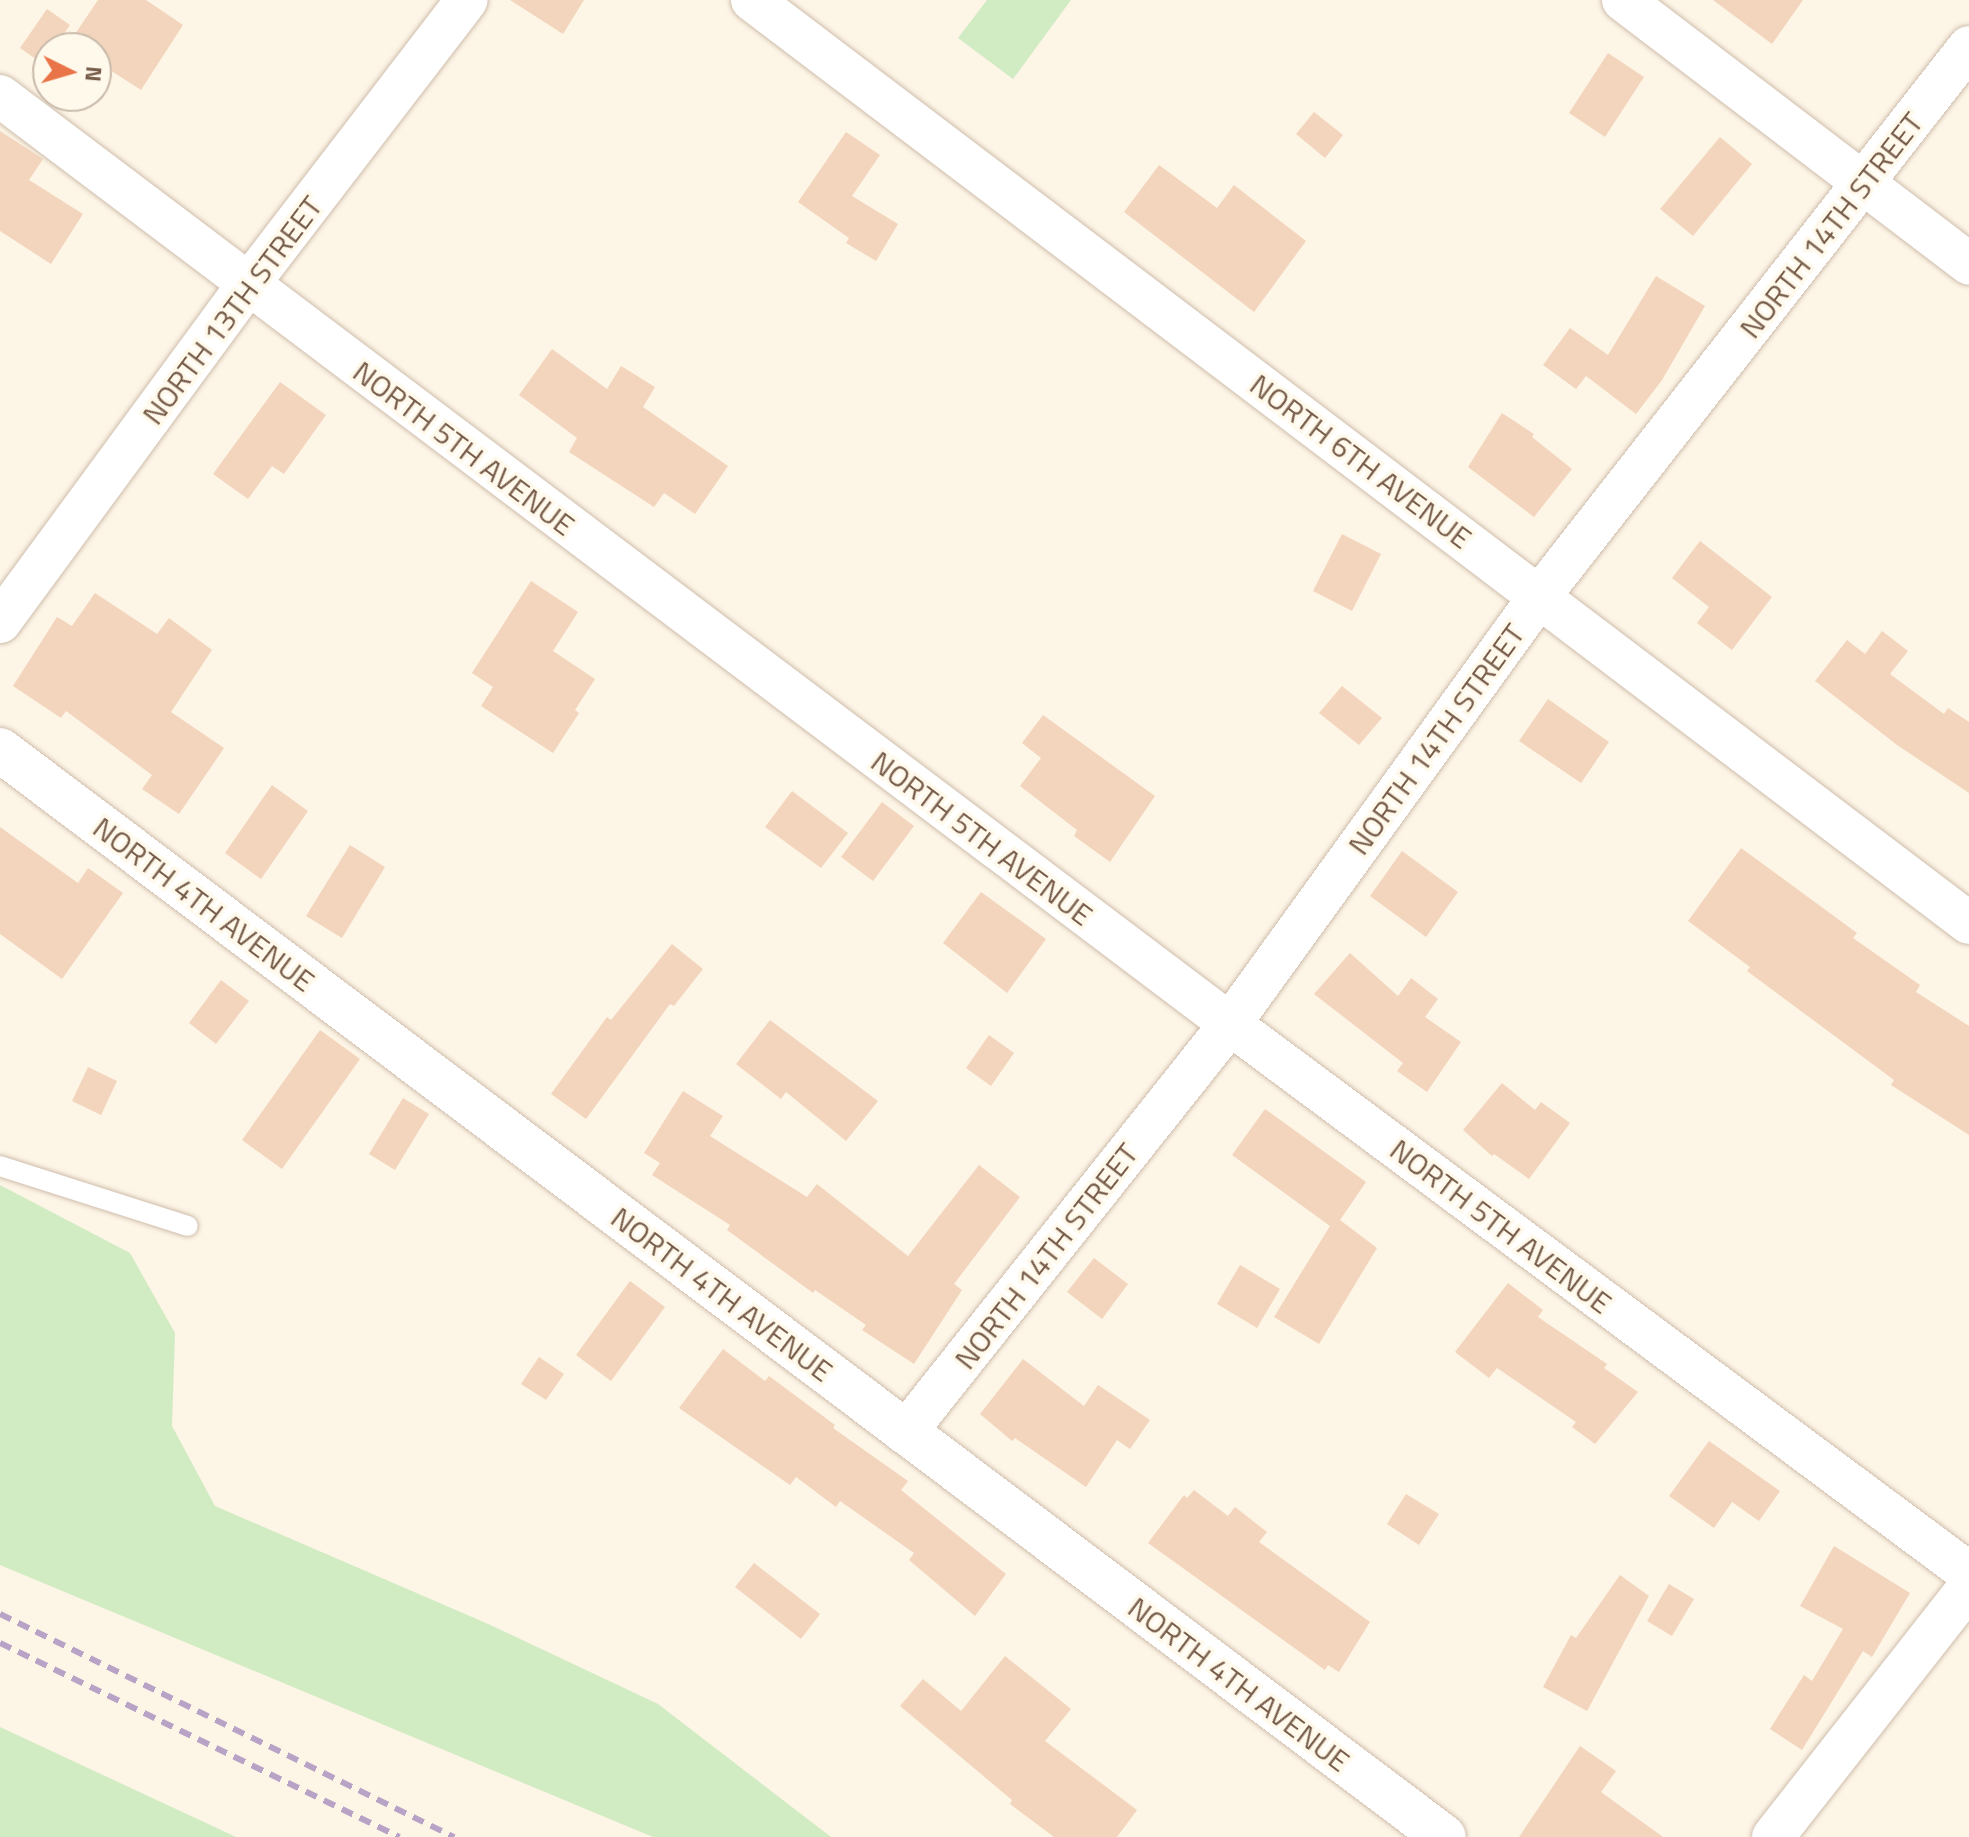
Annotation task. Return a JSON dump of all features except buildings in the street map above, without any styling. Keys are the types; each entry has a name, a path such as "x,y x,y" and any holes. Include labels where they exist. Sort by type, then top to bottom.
{"main road":[{"name":"NORTH 4TH AVENUE","path":"0,750 1444,1837"}],"street":[{"name":"NORTH 13TH STREET","path":"0,622 248,285 467,0"},
{"name":"NORTH 6TH AVENUE","path":"752,0 1969,923"},
{"path":"1623,0 1969,264"},
{"name":"NORTH 14TH STREET","path":"905,1433 1230,1024 1539,597 1969,47"},
{"name":"NORTH 5TH AVENUE","path":"0,96 1230,1024 1969,1573"},
{"path":"1773,1837 1969,1587"}],"lane":[{"path":"0,1166 188,1226"}],"green space":[{"path":"987,0 1071,0 1013,79 958,38"},
{"path":"0,1185 130,1253 175,1333 172,1426 215,1506 486,1623 658,1704 831,1837 653,1837 0,1565"},
{"path":"0,1727 236,1837 0,1837"}],"railway":[{"path":"0,1614 454,1837"},
{"path":"0,1643 399,1837"}]}
